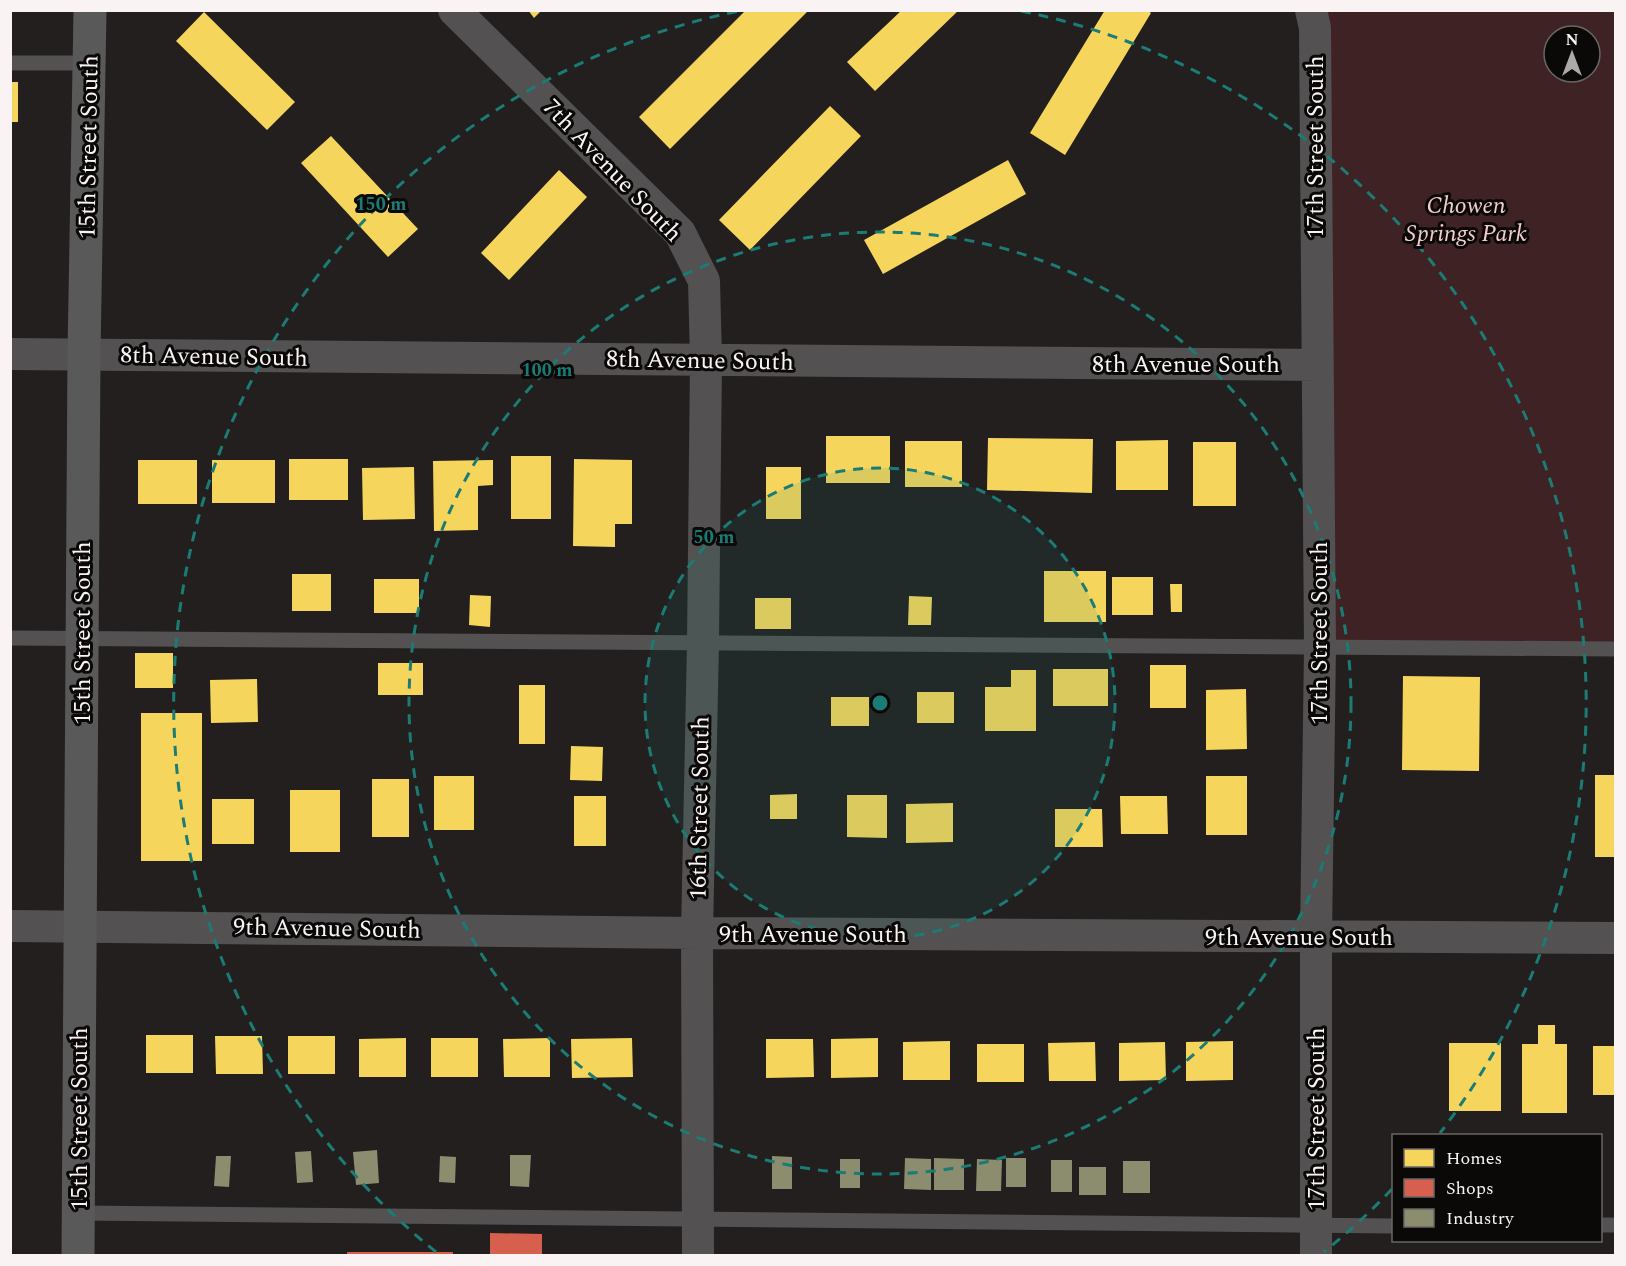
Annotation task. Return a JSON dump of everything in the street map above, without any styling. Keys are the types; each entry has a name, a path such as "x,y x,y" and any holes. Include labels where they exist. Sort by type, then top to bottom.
{"main road":[{"name":"15th Street South","path":"78,1256 84,354 90,10"}],"street":[{"name":"7th Avenue South","path":"454,10 680,233 704,281 706,360"},
{"name":"17th Street South","path":"1311,10 1315,28 1320,646 1316,937 1316,1241"},
{"name":"8th Avenue South","path":"10,354 1317,365"},
{"name":"16th Street South","path":"698,1256 697,933 706,360"},
{"name":"9th Avenue South","path":"10,926 697,933 1616,938"}],"lane":[{"path":"10,63 89,63"},
{"path":"10,638 1616,649"},
{"path":"78,1213 699,1220 1316,1241 1392,1226"}],"green space":[{"name":"Chowen Springs Park","path":"1311,11 1615,11 1615,649 1320,646"}],"building: Homes":[{"path":"528,10 542,10 534,18"},
{"path":"746,10 809,10 670,149 639,117"},
{"path":"902,10 959,10 875,91 847,62"},
{"path":"1105,10 1147,10 1151,13 1065,155 1030,133"},
{"path":"204,12 295,102 267,130 176,41"},
{"path":"10,82 18,82 18,122 10,122"},
{"path":"830,106 861,136 750,250 719,220"},
{"path":"331,136 418,229 388,257 301,163"},
{"path":"1008,160 1026,194 883,274 864,240"},
{"path":"559,170 587,197 509,280 481,253"},
{"path":"826,436 890,436 890,483 826,483"},
{"path":"988,438 1093,439 1092,493 987,490"},
{"path":"1168,440 1168,490 1116,490 1116,441"},
{"path":"905,441 962,441 962,487 905,487"},
{"path":"1193,442 1236,442 1236,506 1193,506"},
{"path":"511,456 551,456 551,519 511,519"},
{"path":"289,459 348,459 348,500 289,500"},
{"path":"574,459 632,460 632,524 615,524 615,547 573,546"},
{"path":"138,460 197,460 197,504 138,504"},
{"path":"212,460 275,460 275,503 212,503"},
{"path":"493,460 493,485 478,486 478,530 434,531 433,461"},
{"path":"414,467 415,519 363,520 362,468"},
{"path":"766,467 801,467 801,519 766,519"},
{"path":"1044,571 1106,571 1106,622 1044,622"},
{"path":"292,574 331,574 331,611 292,611"},
{"path":"1112,577 1153,577 1153,615 1112,615"},
{"path":"374,579 419,579 419,613 374,613"},
{"path":"1170,584 1182,584 1182,612 1171,612"},
{"path":"470,595 491,596 490,627 469,625"},
{"path":"909,596 932,597 931,625 908,625"},
{"path":"755,598 791,598 791,629 755,629"},
{"path":"135,653 173,653 173,688 135,688"},
{"path":"378,663 423,663 423,695 378,695"},
{"path":"1150,665 1186,665 1186,708 1150,708"},
{"path":"1053,669 1108,669 1108,706 1053,706"},
{"path":"1011,670 1036,670 1036,731 985,731 985,687 1011,687"},
{"path":"1403,676 1480,677 1479,771 1402,770"},
{"path":"257,679 258,722 211,723 210,680"},
{"path":"519,685 545,685 545,744 519,744"},
{"path":"1246,689 1247,749 1206,750 1206,690"},
{"path":"917,692 954,692 954,723 917,723"},
{"path":"831,697 869,697 869,726 831,726"},
{"path":"141,713 202,713 202,861 141,861"},
{"path":"571,746 603,747 602,781 570,780"},
{"path":"1595,775 1616,775 1616,857 1595,857"},
{"path":"434,776 474,776 474,830 434,830"},
{"path":"1206,776 1247,776 1247,835 1206,835"},
{"path":"372,779 409,779 409,837 372,837"},
{"path":"290,790 340,790 340,852 290,852"},
{"path":"797,794 797,819 770,819 770,795"},
{"path":"847,795 887,795 887,838 847,837"},
{"path":"574,796 606,796 606,846 574,846"},
{"path":"1120,796 1167,796 1168,834 1121,834"},
{"path":"212,799 254,799 254,844 212,844"},
{"path":"953,803 953,842 906,843 906,804"},
{"path":"1055,809 1102,809 1103,847 1055,847"},
{"path":"1538,1025 1555,1025 1555,1044 1567,1044 1567,1113 1522,1113 1522,1044 1538,1044"},
{"path":"146,1035 193,1035 193,1073 146,1073"},
{"path":"215,1036 262,1036 263,1074 216,1074"},
{"path":"288,1036 335,1036 335,1074 288,1074"},
{"path":"406,1038 406,1077 359,1077 359,1039"},
{"path":"431,1038 478,1038 478,1077 431,1077"},
{"path":"550,1038 550,1077 504,1077 503,1039"},
{"path":"632,1038 633,1077 572,1078 571,1039"},
{"path":"878,1038 878,1077 831,1078 831,1039"},
{"path":"766,1039 813,1039 814,1077 766,1078"},
{"path":"950,1041 950,1080 903,1080 903,1042"},
{"path":"1233,1041 1233,1080 1186,1081 1186,1042"},
{"path":"1095,1042 1096,1081 1049,1081 1048,1043"},
{"path":"1165,1042 1166,1080 1119,1081 1119,1043"},
{"path":"1449,1043 1501,1043 1501,1111 1449,1111"},
{"path":"977,1044 1024,1044 1024,1082 977,1082"},
{"path":"1593,1046 1616,1046 1616,1095 1593,1095"}],"building: Shops":[{"path":"490,1233 542,1234 542,1256 490,1256"},
{"path":"347,1252 453,1252 453,1256 347,1256"}],"building: Industry":[{"path":"377,1150 379,1183 356,1185 353,1152"},
{"path":"311,1151 313,1182 297,1183 295,1152"},
{"path":"510,1155 531,1155 529,1187 510,1186"},
{"path":"216,1156 231,1156 229,1187 214,1186"},
{"path":"440,1156 456,1157 455,1183 439,1182"},
{"path":"772,1156 792,1157 792,1189 772,1189"},
{"path":"905,1158 931,1159 931,1190 904,1189"},
{"path":"934,1158 964,1159 964,1190 934,1190"},
{"path":"1006,1158 1026,1158 1026,1187 1006,1187"},
{"path":"840,1159 860,1159 860,1188 840,1188"},
{"path":"977,1159 1002,1160 1001,1191 976,1191"},
{"path":"1051,1160 1072,1160 1072,1192 1051,1192"},
{"path":"1123,1161 1150,1161 1150,1193 1123,1193"},
{"path":"1079,1167 1106,1167 1106,1195 1079,1195"}]}
